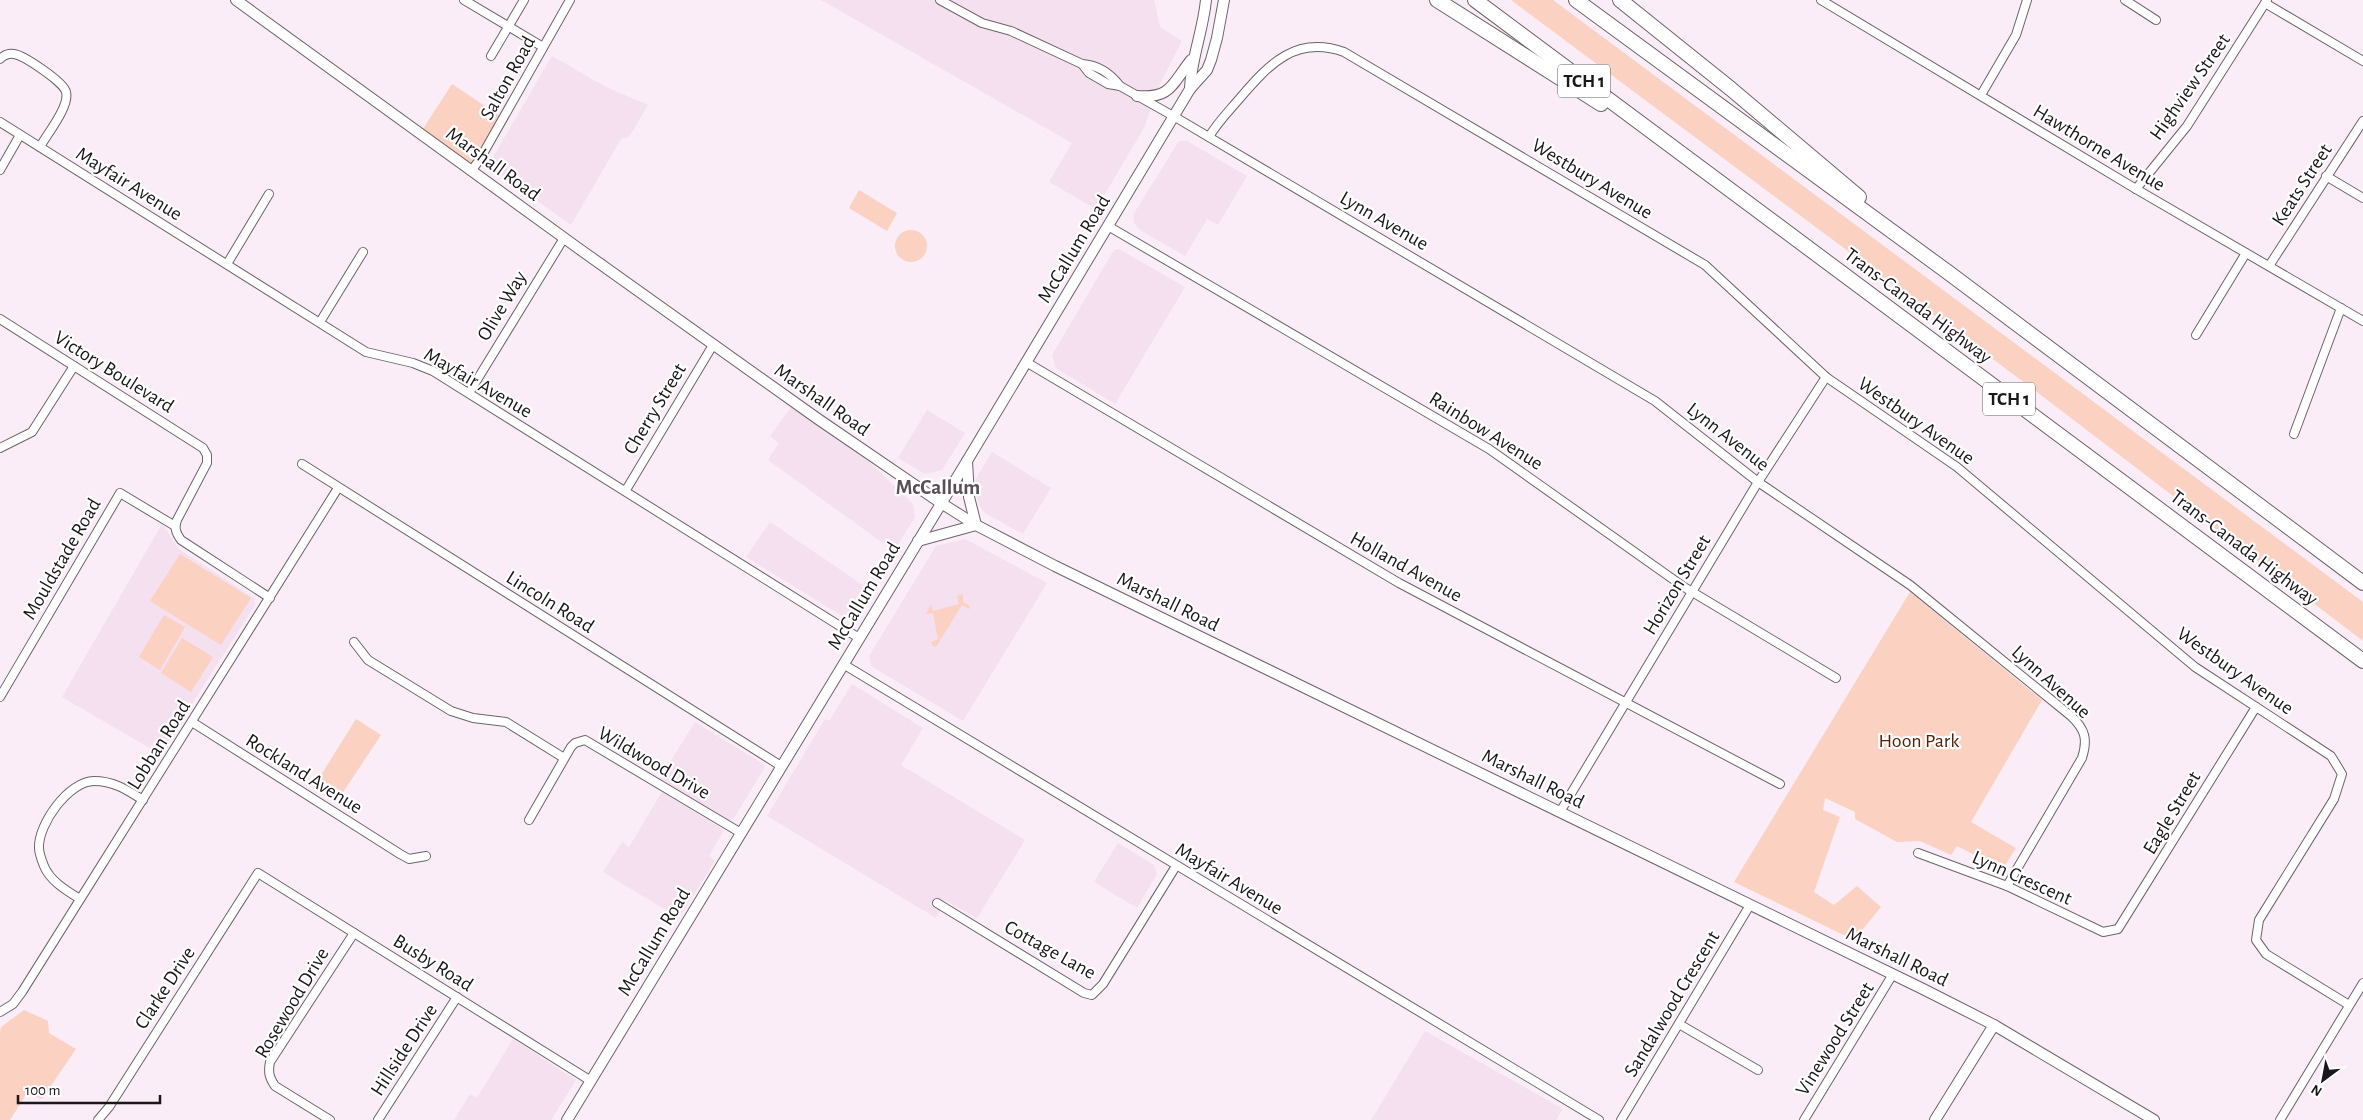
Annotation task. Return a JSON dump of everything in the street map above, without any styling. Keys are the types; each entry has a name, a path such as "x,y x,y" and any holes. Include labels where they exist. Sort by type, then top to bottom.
{"highway":[{"path":"1437,0 1692,163"},
{"name":"Trans-Canada Highway","path":"1475,0 2363,661"},
{"path":"1576,0 1949,273 2363,583"},
{"path":"1620,0 1731,89 1949,273"}],"main road":[{"name":"Marshall Road","path":"236,0 713,345 941,503 976,525 1054,566 1994,1024 2154,1120"},
{"name":"McCallum Road","path":"1190,90 1190,67 1200,36 1206,0"},
{"name":"McCallum Road","path":"567,1120 1190,90 1207,70 1217,38 1224,0"},
{"path":"1137,96 1152,97 1163,94 1194,55"},
{"path":"918,541 976,525 969,497 967,461"},
{"path":"1935,1120 1994,1024"}],"street":[{"path":"464,0 543,47"},
{"path":"491,56 524,0"},
{"name":"Salton Road","path":"472,170 570,0"},
{"name":"Lynn Avenue","path":"940,0 982,23 1010,31 1082,64 1094,64 1113,76 1120,86 1654,401 1758,482 1910,585 2080,724 2085,733 2086,746 2082,758 2007,886"},
{"name":"Hawthorne Avenue","path":"1820,0 2136,189 2363,321"},
{"path":"1981,95 2016,36 2027,0"},
{"path":"2125,0 2156,20"},
{"path":"2266,1 2363,61"},
{"name":"Highview Street","path":"2136,189 2187,126 2266,1"},
{"name":"Westbury Avenue","path":"1209,138 1216,126 1262,72 1282,57 1299,48 1330,47 1344,52 1705,265 1826,377 1957,467 2195,667 2331,756 2342,774 2334,799 2259,920 2256,940 2266,954 2349,1005"},
{"path":"0,58 5,54 16,54 60,82 66,92 66,103 40,147"},
{"name":"Keats Street","path":"2269,266 2363,121"},
{"name":"Mayfair Avenue","path":"0,122 366,352 424,366 626,490 859,638"},
{"path":"0,170 20,135"},
{"path":"2326,176 2363,198"},
{"path":"227,264 269,194"},
{"name":"Rainbow Avenue","path":"1108,226 1489,449 1692,592 1836,678"},
{"name":"Olive Way","path":"468,393 564,238"},
{"path":"320,322 363,252"},
{"path":"2196,336 2246,253"},
{"path":"2294,434 2340,308"},
{"name":"Victory Boulevard","path":"0,320 210,454 175,526"},
{"name":"Cherry Street","path":"626,490 713,345"},
{"name":"Holland Avenue","path":"1026,362 1399,583 1780,784"},
{"path":"0,448 32,432 74,366"},
{"name":"Horizon Street","path":"1560,812 1758,482 1826,377"},
{"name":"Lincoln Road","path":"302,464 781,766"},
{"name":"Lobban Road","path":"0,1012 13,1004 22,992 338,488"},
{"name":"Mouldstade Road","path":"0,698 120,493 175,526"},
{"path":"175,526 181,540 270,598"},
{"path":"354,642 368,660 451,711 473,718 506,722 564,758"},
{"name":"Mayfair Avenue","path":"843,664 1599,1120"},
{"name":"Eagle Street","path":"2111,932 2118,929 2124,922 2256,707"},
{"name":"Rockland Avenue","path":"192,722 400,854 410,859 423,856"},
{"name":"Wildwood Drive","path":"529,820 564,758 575,743 581,740 590,742 741,833"},
{"path":"80,900 52,879 44,867 38,847 45,825 54,810 73,788 92,781 118,784 143,800"},
{"name":"Lynn Crescent","path":"1918,853 2007,886 2096,929 2111,932"},
{"name":"Cottage Lane","path":"937,903 1084,993 1092,995 1103,984 1176,866"},
{"name":"Busby Road","path":"258,873 591,1082"},
{"name":"Clarke Drive","path":"98,1120 109,1107 258,873"},
{"name":"Sandalwood Crescent","path":"1620,1120 1680,1024 1750,905"},
{"name":"Rosewood Drive","path":"330,1120 275,1086 268,1071 270,1062 354,933"},
{"name":"Vinewood Street","path":"1804,1120 1893,974"},
{"path":"2280,1120 2363,982"},
{"name":"Hillside Drive","path":"378,1120 457,998"},
{"path":"1680,1024 1758,1070"}],"shaded area":[{"path":"821,0 1154,0 1160,27 1182,41 1160,84 1144,128 1096,209 1049,182 1072,143"},
{"path":"552,56 606,87 648,105 629,137 621,139 571,225 493,169 492,159"},
{"path":"1179,141 1187,141 1247,176 1218,225 1207,219 1185,256 1140,230 1134,223 1133,215"},
{"path":"1119,249 1185,287 1115,404 1056,368 1052,355 1114,250"},
{"path":"792,406 865,458 913,504 915,517 894,551 768,460 779,443 770,436"},
{"path":"927,410 965,433 942,470 925,474 898,458"},
{"path":"992,452 1051,488 1023,534 985,513 980,507 974,489 975,480"},
{"path":"770,522 870,590 857,612 849,617 842,616 746,557"},
{"path":"162,524 179,549 254,598 255,605 160,754 62,697"},
{"path":"965,539 1047,583 963,721 871,666 869,656 936,546"},
{"path":"852,684 923,728 901,765 1025,840 977,918 946,901 936,918 767,816 825,719 829,721"},
{"path":"695,722 765,767 734,818 728,821 660,778"},
{"path":"662,792 724,830 709,856 715,861 679,918 603,872 622,842 629,847"},
{"path":"1118,843 1154,865 1157,874 1137,908 1094,882"},
{"path":"1425,1031 1563,1109 1556,1120 1371,1120"},
{"path":"513,1039 576,1080 551,1120 454,1120 470,1094 477,1098"}],"green space":[{"path":"1511,0 1553,0 2363,602 2363,641 2029,386"},
{"path":"452,84 500,116 471,168 421,132"},
{"path":"859,190 897,213 887,231 849,208"},
{"path":"911,230 923,234 927,246 923,258 911,262 899,258 895,246 899,234"},
{"path":"180,554 251,598 221,645 150,601"},
{"name":"Hoon Park","path":"1910,592 2042,700 1971,822 2016,848 2003,869 1957,846 1951,855 1920,841 1897,842 1855,819 1855,812 1825,798 1823,810 1840,817 1814,892 1834,905 1857,886 1881,907 1854,940 1734,882"},
{"path":"963,594 963,602 970,606 969,609 962,605 936,647 932,645 931,642 938,639 933,613 926,614 931,604 933,611 959,604 957,596"},
{"path":"164,615 185,627 160,670 139,657"},
{"path":"182,638 213,657 191,692 161,673"},
{"path":"356,719 381,735 336,803 313,788"},
{"path":"24,1010 48,1021 49,1033 76,1049 42,1099 27,1093 10,1120 0,1120 1,1027"}],"district":[{"name":"McCallum","path":"938,487"}]}
